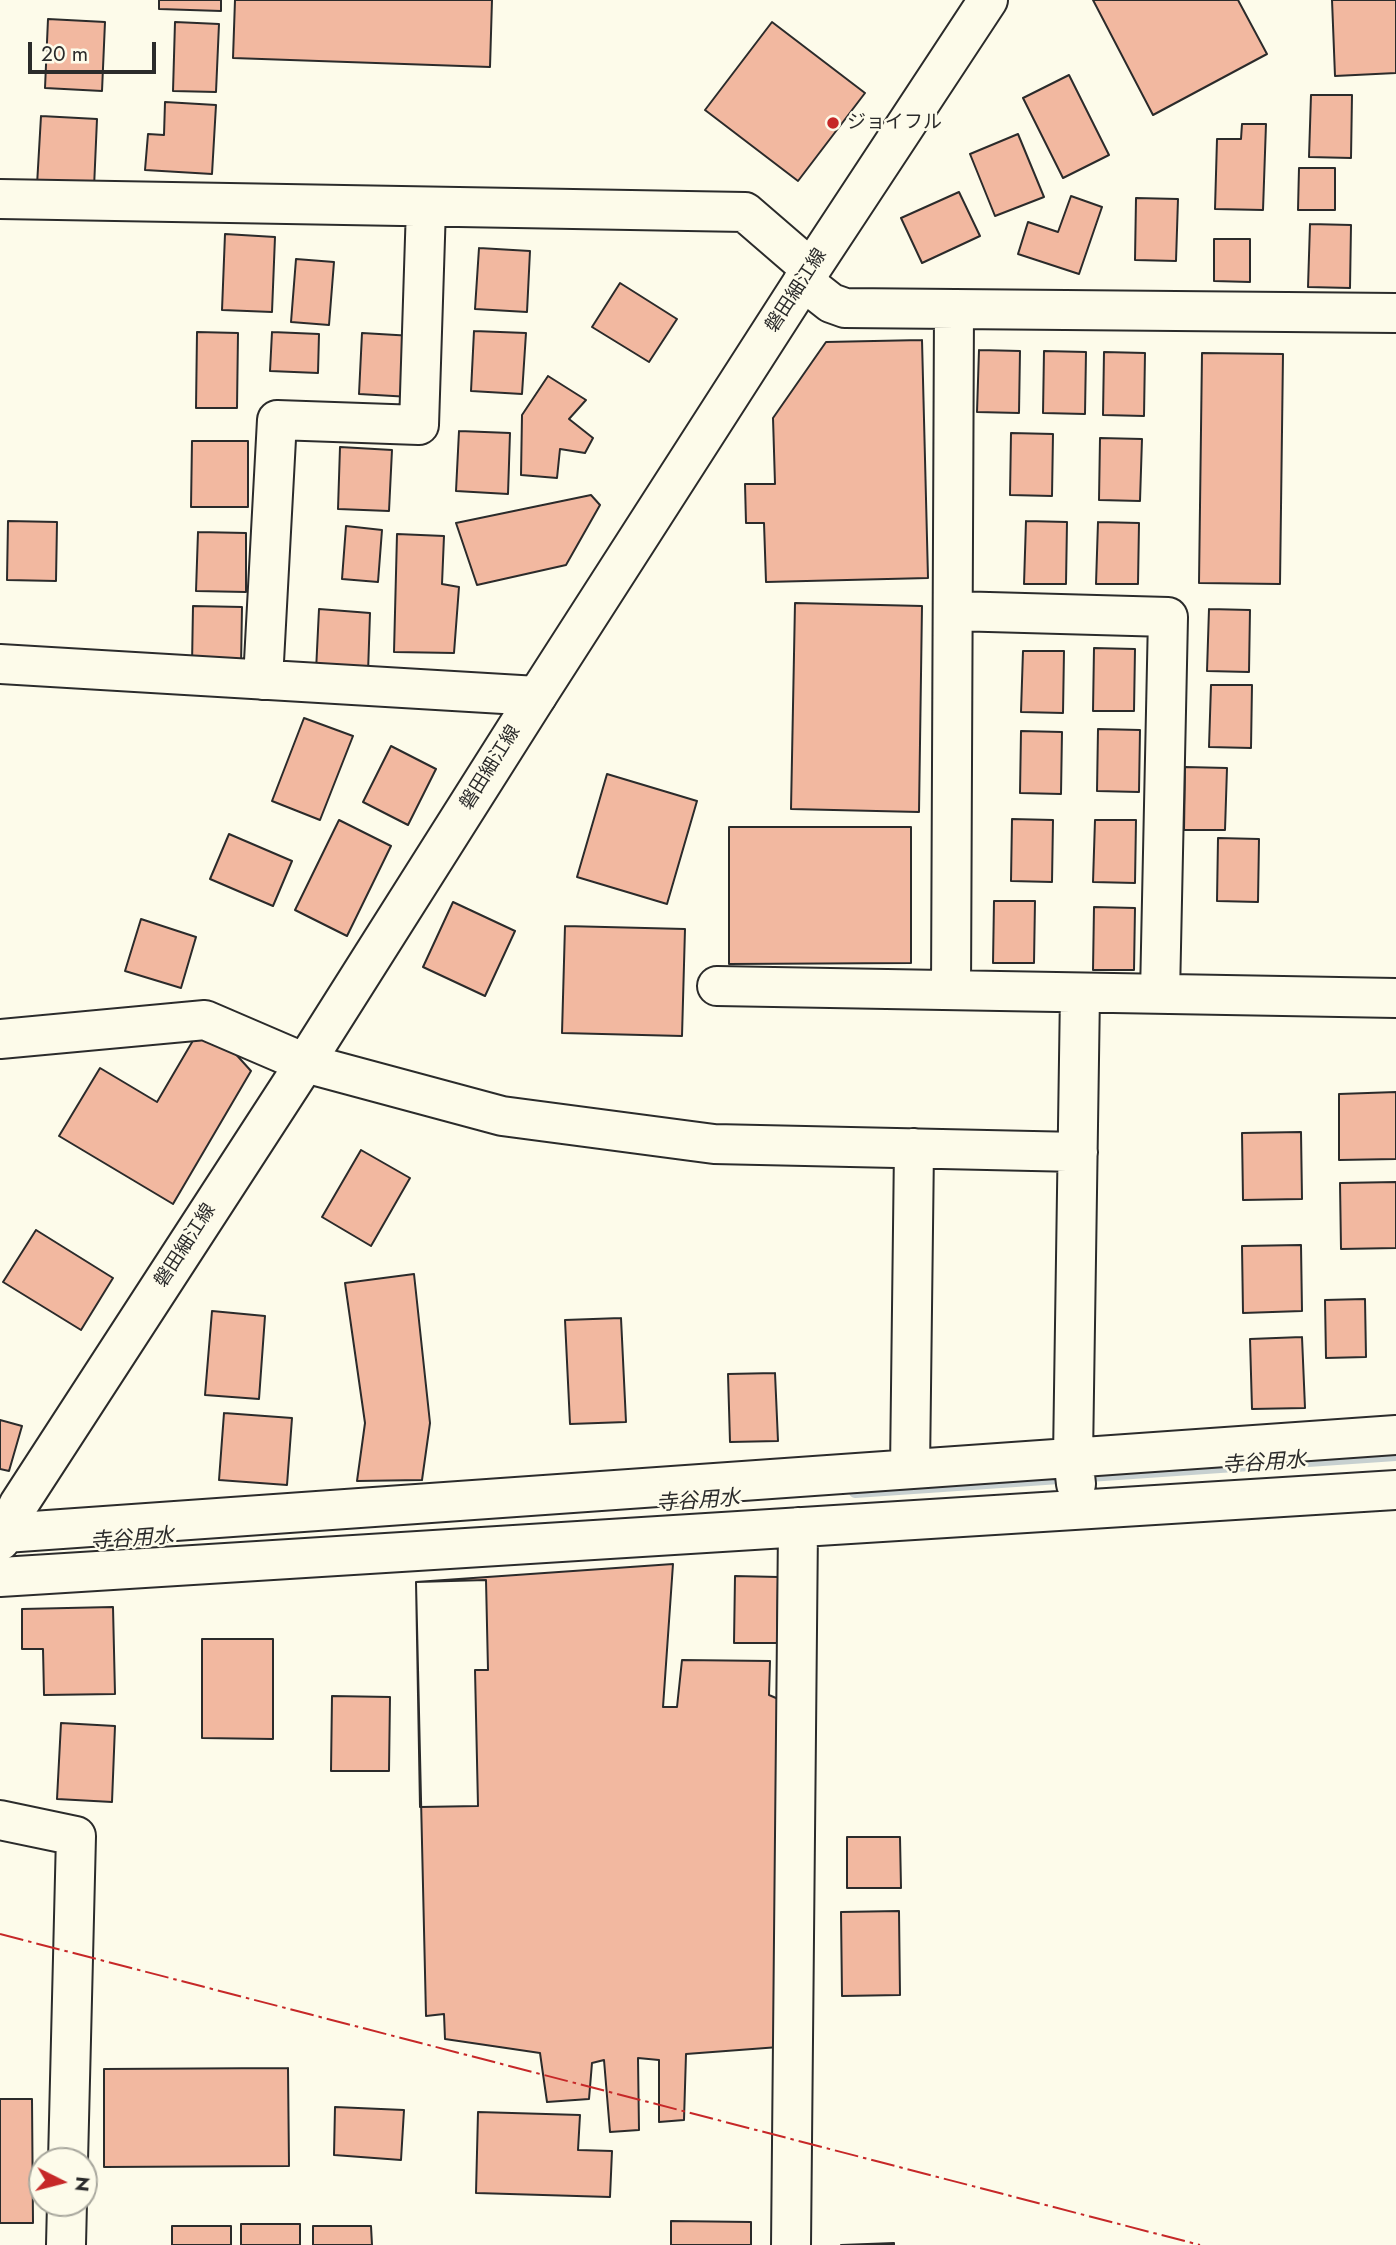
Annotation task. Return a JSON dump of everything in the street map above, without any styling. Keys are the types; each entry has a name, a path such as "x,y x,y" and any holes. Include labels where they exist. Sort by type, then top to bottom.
{"street":[{"name":"磐田細江線","path":"8,1526 807,275 988,0"},
{"path":"0,199 745,212 831,303 845,308 1396,313"},
{"path":"263,680 277,420 419,425 426,207"},
{"path":"951,990 954,309"},
{"path":"953,611 1168,617 1160,994"},
{"path":"0,664 537,696"},
{"path":"717,986 1396,999"},
{"path":"1078,1508 1073,1459 1080,993"},
{"path":"0,1039 205,1020 305,1063 516,1118 714,1144 1078,1152"},
{"path":"910,1469 914,1148"},
{"path":"8,1526 1073,1459 1396,1435"},
{"path":"0,1577 1396,1490"},
{"path":"791,2245 797,1527"},
{"path":"0,1820 76,1836 68,2147"},
{"path":"66,2245 67,2217"}],"building":[{"path":"159,0 221,0 221,11 159,9"},
{"path":"235,0 492,0 490,67 233,58"},
{"path":"1093,0 1238,0 1267,54 1153,115"},
{"path":"1332,0 1396,0 1396,73 1335,76"},
{"path":"48,19 105,22 102,91 45,88"},
{"path":"175,22 219,24 216,92 173,91"},
{"path":"772,22 865,93 798,181 705,110"},
{"path":"1069,75 1109,155 1063,178 1023,98"},
{"path":"1311,95 1352,95 1351,158 1309,157"},
{"path":"165,102 216,105 212,174 145,170 148,134 164,135"},
{"path":"41,116 97,119 94,188 37,185"},
{"path":"1242,124 1266,124 1263,210 1215,209 1217,139 1241,139"},
{"path":"1018,134 1044,197 995,216 970,154"},
{"path":"1299,168 1335,168 1335,210 1298,210"},
{"path":"959,192 980,236 922,263 901,218"},
{"path":"1071,196 1102,207 1079,274 1018,254 1028,222 1058,232"},
{"path":"1136,198 1178,199 1176,261 1135,260"},
{"path":"1310,224 1351,225 1350,288 1308,287"},
{"path":"225,234 275,237 272,312 222,310"},
{"path":"1214,239 1250,239 1250,282 1214,281"},
{"path":"479,248 530,251 527,312 475,309"},
{"path":"296,259 334,262 329,325 291,322"},
{"path":"620,283 677,319 649,362 592,327"},
{"path":"474,331 526,333 522,394 471,391"},
{"path":"197,332 238,333 237,408 196,408"},
{"path":"272,332 319,334 318,373 270,371"},
{"path":"362,333 413,336 410,397 359,394"},
{"path":"922,340 928,578 766,582 764,523 746,523 745,484 775,484 773,418 826,342"},
{"path":"979,350 1020,351 1019,413 977,412"},
{"path":"1044,351 1086,352 1085,414 1043,413"},
{"path":"1104,352 1145,353 1144,416 1103,415"},
{"path":"1202,353 1283,354 1280,584 1199,583"},
{"path":"548,376 586,400 569,419 593,438 585,453 560,449 557,478 521,475 522,415"},
{"path":"459,431 510,433 508,494 456,491"},
{"path":"1011,433 1053,434 1052,496 1010,495"},
{"path":"1100,438 1142,439 1140,501 1099,500"},
{"path":"192,441 248,441 248,507 191,507"},
{"path":"340,447 392,450 389,511 338,509"},
{"path":"591,495 600,505 566,565 477,585 456,523"},
{"path":"8,521 57,522 56,581 7,580"},
{"path":"1026,521 1067,522 1066,584 1024,584"},
{"path":"1098,522 1139,523 1138,584 1096,584"},
{"path":"346,526 382,530 378,582 342,579"},
{"path":"198,532 246,533 246,592 196,591"},
{"path":"397,534 444,536 442,584 459,587 454,653 394,652"},
{"path":"795,603 922,606 919,812 791,809"},
{"path":"193,606 242,607 241,666 192,665"},
{"path":"319,609 370,613 368,673 316,671"},
{"path":"1209,609 1250,610 1249,672 1207,671"},
{"path":"1094,648 1135,649 1134,711 1093,711"},
{"path":"1023,651 1064,651 1063,713 1021,712"},
{"path":"1211,685 1252,685 1251,748 1209,747"},
{"path":"304,718 353,736 320,820 272,801"},
{"path":"1098,729 1140,730 1139,792 1097,791"},
{"path":"1021,731 1062,732 1061,794 1020,793"},
{"path":"391,746 436,769 408,825 363,802"},
{"path":"1185,767 1227,768 1225,830 1184,830"},
{"path":"607,774 697,801 667,904 577,877"},
{"path":"1012,819 1053,820 1052,882 1011,881"},
{"path":"339,820 391,846 347,936 295,910"},
{"path":"1095,820 1136,820 1135,883 1093,882"},
{"path":"729,827 911,827 911,963 729,964"},
{"path":"229,834 292,861 273,906 210,879"},
{"path":"1218,838 1259,839 1258,902 1217,901"},
{"path":"994,901 1035,901 1034,963 993,963"},
{"path":"453,902 515,931 485,996 423,967"},
{"path":"1094,907 1135,908 1134,970 1093,970"},
{"path":"141,919 196,937 181,988 125,971"},
{"path":"565,926 685,929 682,1036 562,1033"},
{"path":"205,1020 251,1071 173,1204 59,1136 100,1068 157,1102"},
{"path":"1396,1092 1396,1159 1339,1160 1339,1094"},
{"path":"1301,1132 1302,1199 1243,1200 1242,1133"},
{"path":"361,1150 410,1178 371,1246 322,1217"},
{"path":"1396,1182 1396,1248 1341,1249 1340,1183"},
{"path":"36,1230 113,1278 81,1330 3,1282"},
{"path":"1301,1245 1302,1311 1243,1313 1242,1246"},
{"path":"414,1274 430,1423 422,1480 357,1481 365,1423 345,1283"},
{"path":"1365,1299 1366,1357 1326,1358 1325,1300"},
{"path":"212,1311 265,1316 259,1399 205,1395"},
{"path":"621,1318 626,1422 570,1424 565,1320"},
{"path":"1302,1337 1305,1408 1252,1409 1250,1339"},
{"path":"775,1373 778,1441 730,1442 728,1374"},
{"path":"224,1413 292,1418 287,1485 219,1480"},
{"path":"0,1420 22,1426 9,1471 0,1469"},
{"path":"673,1564 663,1707 677,1707 682,1660 770,1661 769,1695 783,1701 779,2047 686,2054 684,2120 659,2122 659,2060 638,2058 639,2130 610,2132 604,2060 592,2063 589,2099 547,2102 540,2053 445,2039 444,2014 426,2016 416,1582"},
{"path":"735,1576 778,1577 777,1643 734,1643"},
{"path":"486,1580 488,1670 475,1670 478,1806 420,1807 416,1582"},
{"path":"113,1607 115,1694 44,1695 43,1649 22,1649 22,1609"},
{"path":"202,1639 273,1639 273,1739 202,1738"},
{"path":"332,1696 390,1697 389,1771 331,1771"},
{"path":"61,1723 115,1726 112,1802 57,1799"},
{"path":"847,1837 900,1837 901,1888 847,1888"},
{"path":"899,1911 900,1995 842,1996 841,1912"},
{"path":"288,2068 289,2166 104,2167 104,2069"},
{"path":"0,2099 32,2099 32,2147 28,2147 28,2217 33,2217 33,2223 0,2223"},
{"path":"335,2107 404,2110 401,2160 334,2155"},
{"path":"478,2112 580,2115 578,2150 612,2151 610,2197 476,2193"},
{"path":"671,2221 751,2222 751,2245 671,2245"},
{"path":"241,2224 300,2224 300,2245 241,2245"},
{"path":"172,2226 231,2226 231,2245 172,2245"},
{"path":"313,2226 371,2226 372,2245 313,2245"},
{"path":"894,2243 894,2245 841,2245"}],"waterway":[{"name":"寺谷用水","path":"855,1492 1396,1455"}],"power":[{"path":"0,1934 1200,2245"}],"place":[{"name":"ジョイフル","path":"833,123"}]}
